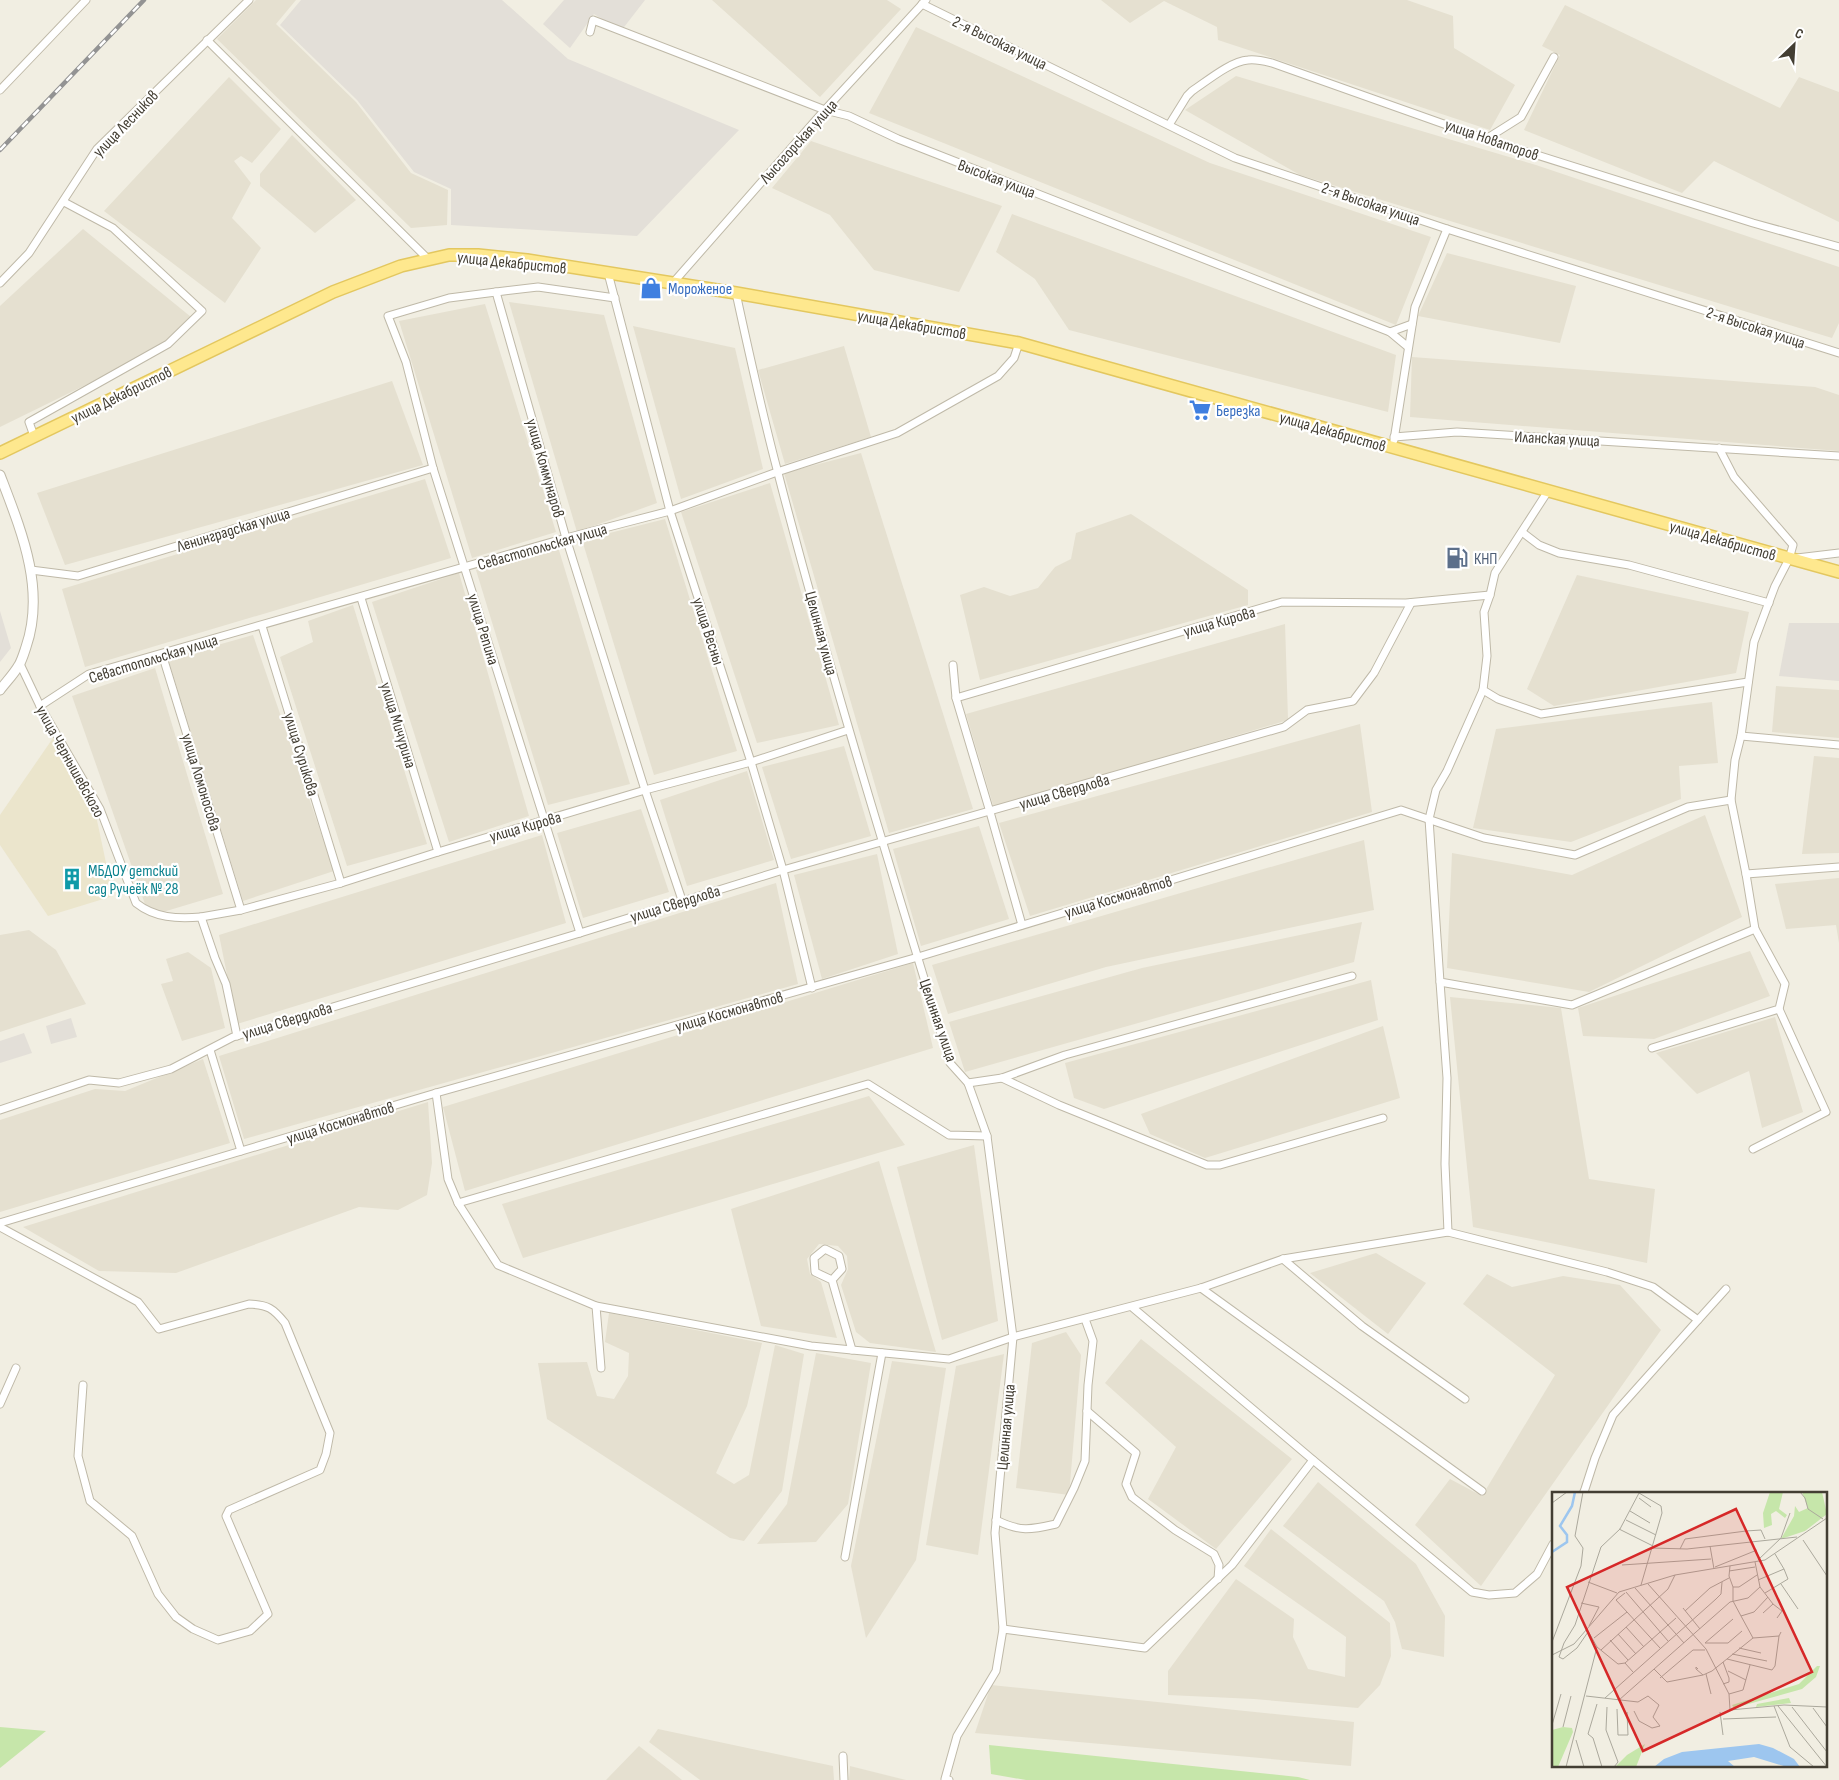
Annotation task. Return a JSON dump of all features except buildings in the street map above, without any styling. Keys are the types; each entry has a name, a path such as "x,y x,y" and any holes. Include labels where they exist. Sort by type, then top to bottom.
{"main road":[{"name":"улица Декабристов","path":"0,453 333,292 401,266 449,255 478,255 736,293 1019,343 1393,442 1548,491 1839,572"}],"street":[{"path":"0,90 86,0"},
{"name":"улица Лесников","path":"0,283 29,253 97,149 249,0"},
{"name":"Лысогорская улица","path":"672,284 825,110 924,2"},
{"name":"2-я Высокая улица","path":"924,2 1235,158 1447,229 1839,353"},
{"name":"Высокая улица","path":"590,32 593,20 825,110 849,116 898,139 1390,332 1408,347"},
{"path":"207,40 429,260"},
{"path":"1486,138 1521,117 1554,57"},
{"name":"улица Новаторов","path":"1168,125 1192,91 1234,64 1258,59 1486,138 1753,224 1839,247"},
{"path":"34,436 29,422 168,344 202,311 113,228 64,202"},
{"path":"1393,442 1415,307 1447,229"},
{"name":"улица Весны","path":"608,273 670,512 751,762 783,870 812,988"},
{"path":"496,292 538,287 615,298"},
{"name":"улица Репина","path":"496,292 449,298 388,316 406,362 433,468 580,933"},
{"name":"улица Коммунаров","path":"496,292 566,538 645,790 682,900"},
{"name":"Целинная улица","path":"736,293 777,472 848,730 950,1063 968,1083 987,1136 1013,1337 995,1532 1003,1629 996,1670 957,1736 947,1780"},
{"path":"1390,332 1412,324"},
{"name":"Севастопольская улица","path":"40,706 89,674 566,538 670,512 777,472 897,433 998,376 1014,358 1019,343"},
{"name":"Иланская улица","path":"1393,442 1457,432 1839,456"},
{"path":"1719,448 1734,477 1793,545 1754,642 1741,736 1735,760 1731,800 1755,929 1785,984 1779,1009 1826,1112 1752,1148"},
{"name":"Ленинградская улица","path":"31,570 78,576 433,468"},
{"path":"0,475 3,490 24,542 31,570 34,612 29,637 20,664 0,690"},
{"path":"1448,1232 1445,1164 1447,1078 1429,819 1436,790 1447,771 1484,690 1487,656 1484,612 1495,573 1548,491"},
{"path":"1522,532 1538,544 1559,553 1630,565 1769,603"},
{"path":"1789,558 1839,553"},
{"name":"улица Кирова","path":"956,698 1282,602 1411,603 1490,595"},
{"name":"улица Мичурина","path":"361,598 438,852"},
{"name":"улица Свердлова","path":"0,1110 89,1080 119,1083 171,1069 237,1036 783,870 1284,727 1307,710 1353,701 1374,673 1411,603"},
{"name":"улица Сурикова","path":"262,626 341,883"},
{"name":"улица Ломоносова","path":"162,654 241,910"},
{"name":"улица Чернышевского","path":"20,664 40,706 100,809 136,903 147,912 160,916 201,917"},
{"path":"953,665 956,698 1022,925"},
{"path":"1484,690 1498,699 1541,714 1748,682"},
{"name":"улица Кирова","path":"201,917 241,910 341,883 645,790 751,762 848,730"},
{"path":"1741,736 1839,745"},
{"name":"улица Космонавтов","path":"0,1223 436,1093 918,957 1401,810 1484,838 1575,855 1688,807 1731,800"},
{"path":"1746,874 1839,867"},
{"path":"201,917 226,984 237,1036"},
{"path":"1440,982 1572,1005 1755,929"},
{"path":"968,1083 1002,1078 1065,1055 1352,976"},
{"path":"1652,1048 1779,1009"},
{"path":"210,1050 241,1151"},
{"path":"1002,1078 1059,1105 1207,1165 1220,1165 1383,1118"},
{"path":"458,1203 868,1084 949,1135 987,1136"},
{"path":"436,1093 448,1179 458,1203 498,1265 596,1306 811,1346 949,1359 1013,1337 1201,1288 1283,1259 1448,1232 1606,1272 1653,1287 1698,1320"},
{"path":"0,1227 138,1302 159,1329 248,1304 264,1305 276,1311 285,1323 330,1433 326,1454 320,1470 229,1510 226,1516 268,1614 250,1630 218,1640 193,1629 176,1617 158,1594 132,1536 90,1501 78,1456 83,1385"},
{"path":"832,1280 842,1269 838,1256 825,1249 814,1258 815,1272 832,1280 852,1350"},
{"path":"1283,1259 1362,1326 1465,1399"},
{"path":"1201,1288 1482,1491"},
{"path":"1583,1492 1613,1415 1726,1289"},
{"path":"596,1306 601,1368"},
{"path":"1132,1307 1472,1592 1489,1595 1514,1593 1537,1574 1552,1546"},
{"path":"996,1520 1011,1528 1031,1530 1056,1524 1074,1488 1084,1460 1093,1341 1085,1319"},
{"path":"845,1557 882,1352"},
{"path":"0,1404 16,1368"},
{"path":"1087,1411 1136,1453 1126,1484 1132,1498 1175,1530 1214,1554 1219,1566 1218,1579"},
{"path":"1003,1629 1146,1648 1232,1566 1313,1460"},
{"path":"843,1756 844,1780"}],"shaded area":[{"path":"256,0 296,0 276,24 356,102 411,173 448,190 447,225 411,228 217,39"},
{"path":"301,0 502,0 568,59 739,130 637,236 451,225 451,189 414,172 357,100 280,25"},
{"path":"564,0 645,0 621,31 594,14 570,48 543,24"},
{"path":"712,0 887,0 901,9 820,97"},
{"path":"1101,0 1407,0 1453,16 1454,48 1515,85 1490,130 1218,40 1217,27 1164,1 1130,23"},
{"path":"1565,5 1780,108 1799,77 1839,92 1839,222 1714,161 1682,193 1524,130 1560,55 1542,46"},
{"path":"916,27 1210,163 1431,237 1396,325 869,113"},
{"path":"1236,76 1536,165 1839,267 1839,323 1832,338 1300,175 1185,110"},
{"path":"229,77 281,129 252,163 241,156 234,161 251,183 232,218 261,248 225,303 104,211"},
{"path":"292,135 356,200 315,233 260,186 260,174"},
{"path":"811,141 1002,206 959,292 874,270 830,215 772,188"},
{"path":"1012,214 1396,355 1388,412 1069,330 1035,279 996,252"},
{"path":"83,229 191,317 153,352 0,427 0,306"},
{"path":"1447,253 1576,286 1560,343 1418,316"},
{"path":"509,302 604,315 657,503 577,532"},
{"path":"485,304 556,532 472,558 399,321"},
{"path":"633,326 735,348 763,469 681,499"},
{"path":"844,346 871,437 785,464 758,370"},
{"path":"1412,357 1815,387 1839,395 1839,451 1410,417"},
{"path":"392,381 423,465 65,565 37,493"},
{"path":"861,453 973,809 889,833 784,473"},
{"path":"425,479 451,558 85,667 62,589"},
{"path":"770,483 839,725 757,743 681,512"},
{"path":"1131,514 1248,590 1248,605 980,680 960,595 984,587 1010,596 1038,588 1055,567 1071,559 1076,533"},
{"path":"665,519 737,751 654,775 582,540"},
{"path":"558,547 630,784 548,805 476,570"},
{"path":"459,573 529,816 449,842 372,602"},
{"path":"1577,575 1749,612 1736,673 1554,706 1527,689"},
{"path":"353,605 427,844 347,866 280,657 313,642 308,621"},
{"path":"0,611 11,648 0,662"},
{"path":"1789,623 1839,623 1839,681 1779,676"},
{"path":"1285,624 1288,720 994,808 966,714"},
{"path":"253,635 334,871 243,901 168,659"},
{"path":"155,668 223,894 163,912 146,907 72,696"},
{"path":"1776,686 1839,690 1839,738 1772,732"},
{"path":"1712,702 1718,763 1679,766 1681,799 1571,842 1473,828 1496,729"},
{"path":"1360,724 1372,812 1030,916 999,823"},
{"path":"53,738 94,806 113,896 48,916 0,845 0,815"},
{"path":"844,746 871,836 791,859 762,767"},
{"path":"1814,756 1839,758 1839,853 1802,854"},
{"path":"747,771 774,860 687,886 660,800"},
{"path":"641,809 669,892 583,918 557,833"},
{"path":"1705,815 1742,917 1589,992 1447,968 1452,853 1572,875"},
{"path":"979,826 1009,919 921,946 893,849"},
{"path":"542,835 566,923 237,1024 219,935"},
{"path":"1364,840 1374,910 1106,967 948,1014 932,965"},
{"path":"877,854 898,954 822,979 794,875"},
{"path":"1839,878 1839,943 1836,925 1786,929 1775,884"},
{"path":"776,883 798,984 244,1139 219,1056"},
{"path":"1362,922 1354,962 965,1072 949,1022 1142,968"},
{"path":"29,930 56,950 86,1004 0,1032 0,935"},
{"path":"1750,951 1770,996 1654,1039 1583,1036 1578,1008"},
{"path":"188,952 211,968 225,1028 182,1041 161,984 173,981 166,959"},
{"path":"913,963 933,1048 465,1191 443,1107"},
{"path":"1371,980 1378,1020 1104,1109 1074,1098 1065,1063"},
{"path":"1450,997 1561,1008 1589,1179 1655,1189 1647,1263 1473,1227"},
{"path":"1775,1017 1803,1112 1762,1128 1749,1071 1697,1094 1656,1053"},
{"path":"71,1018 77,1037 51,1044 46,1026"},
{"path":"1383,1026 1400,1098 1205,1158 1150,1134 1141,1114"},
{"path":"24,1033 32,1053 0,1063 0,1041"},
{"path":"203,1059 230,1143 0,1212 0,1120 95,1089 125,1091"},
{"path":"869,1096 905,1145 523,1258 502,1204"},
{"path":"428,1102 432,1163 427,1195 398,1210 359,1207 176,1273 99,1271 23,1227"},
{"path":"974,1145 998,1321 942,1340 897,1167"},
{"path":"879,1161 936,1352 870,1343 856,1332 841,1285 848,1269 847,1256 838,1246 819,1244 807,1259 810,1274 821,1282 837,1338 761,1326 731,1209"},
{"path":"1376,1253 1426,1283 1388,1334 1310,1273"},
{"path":"1487,1274 1512,1287 1563,1276 1620,1285 1661,1330 1481,1586 1415,1525 1450,1479 1482,1496 1555,1375 1463,1304"},
{"path":"609,1313 762,1343 747,1406 716,1473 734,1484 749,1475 775,1345 804,1354 782,1491 744,1541 730,1538 547,1419 538,1363 587,1362 597,1396 614,1399 628,1376 629,1353 605,1342"},
{"path":"1066,1332 1081,1355 1069,1495 1016,1488 1032,1343"},
{"path":"1141,1339 1292,1459 1216,1549 1148,1499 1176,1447 1105,1383"},
{"path":"816,1353 871,1363 848,1504 816,1542 757,1544 787,1504"},
{"path":"1004,1354 978,1555 926,1545 956,1366"},
{"path":"892,1361 946,1368 916,1560 866,1638 851,1566"},
{"path":"1318,1482 1416,1564 1445,1616 1444,1657 1402,1649 1395,1622 1384,1601 1283,1526"},
{"path":"1271,1529 1390,1623 1391,1656 1380,1685 1358,1708 1254,1699 1168,1695 1168,1671 1236,1579 1294,1619 1293,1637 1308,1669 1345,1677 1346,1637 1244,1566"},
{"path":"991,1685 1354,1722 1351,1766 975,1733"},
{"path":"658,1729 833,1766 834,1780 700,1780 649,1742"},
{"path":"639,1746 671,1771 682,1780 606,1780"},
{"path":"850,1766 906,1780 849,1780"}],"green space":[{"path":"0,1727 46,1731 0,1768"},
{"path":"989,1745 1298,1777 1310,1780 1026,1780 991,1774"}],"railway":[{"path":"0,150 144,0"}],"place":[{"name":"Мороженое","path":"651,288"},
{"name":"Березка","path":"1200,410"},
{"name":"КНП","path":"1457,558"},
{"name":"МБДОУ детский сад Ручеёк № 28","path":"72,879"}]}
